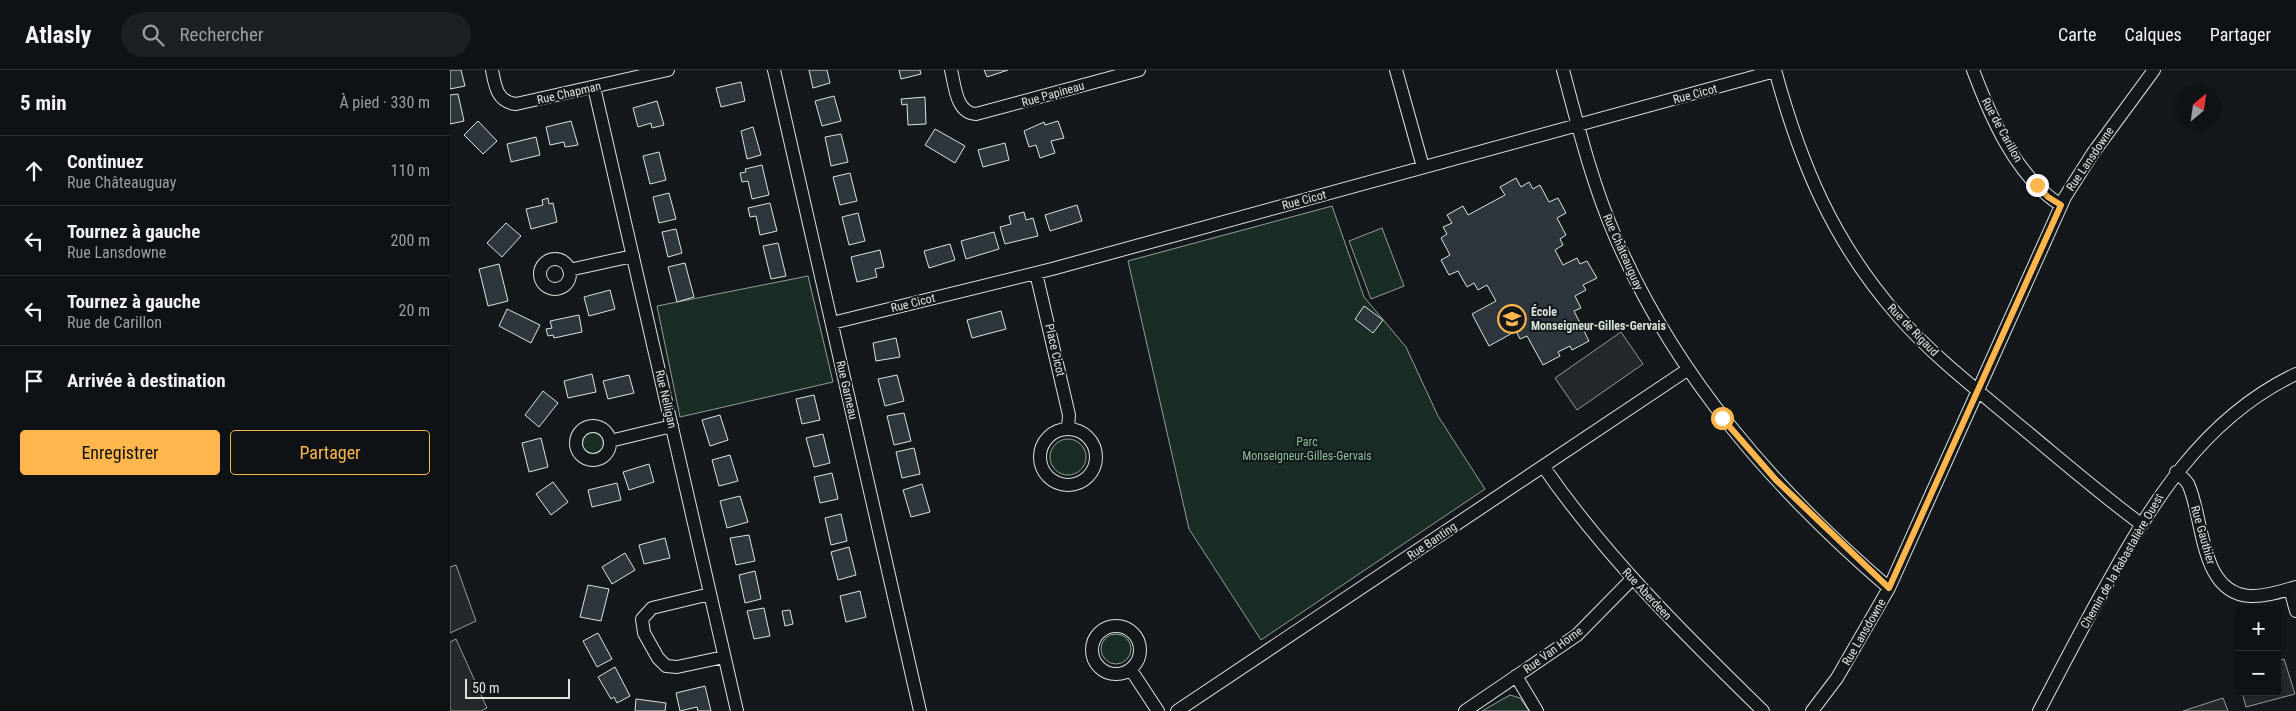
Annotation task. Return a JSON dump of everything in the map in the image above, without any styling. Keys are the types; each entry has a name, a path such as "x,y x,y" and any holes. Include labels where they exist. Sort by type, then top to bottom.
{"street":[{"name":"Rue Chapman","path":"492,70 499,96 512,104 668,70"},
{"name":"Rue Garneau","path":"774,70 920,711"},
{"name":"Rue Papineau","path":"951,70 960,105 967,112 980,114 1139,70"},
{"path":"1396,70 1423,167"},
{"name":"Rue Châteauguay","path":"1563,70 1578,126 1606,214 1626,262 1650,309 1687,370 1722,418 1776,480 1889,588"},
{"name":"Rue de Carillon","path":"1973,70 1996,124 2019,162 2042,190 2061,205"},
{"name":"Rue Lansdowne","path":"1812,711 1837,678 1889,588 2061,205 2086,164 2154,70"},
{"name":"Rue Cicot","path":"832,323 1036,272 1775,71"},
{"name":"Rue de Rigaud","path":"1775,71 1808,173 1829,217 1849,251 1899,318 1939,357 1977,390 2141,524"},
{"name":"Rue Nelligan","path":"594,87 737,711"},
{"path":"569,270 633,256"},
{"name":"Place Cicot","path":"1036,272 1069,414 1068,428"},
{"name":"Rue Banting","path":"1177,711 1687,370"},
{"name":"Chemin de la Rabastalière Ouest","path":"2039,711 2141,524 2176,472 2197,448 2233,414 2265,390 2296,374"},
{"path":"610,441 672,426"},
{"path":"1068,428 1084,433 1091,440 1097,458 1090,476 1082,482 1073,485 1064,485 1048,476 1040,460 1040,451 1050,435 1068,428"},
{"name":"Rue Aberdeen","path":"1543,466 1598,540 1632,579 1763,711"},
{"name":"Rue Gauthier","path":"2176,472 2189,484 2210,564 2215,576 2223,585 2239,594 2251,596 2293,588"},
{"name":"Rue Van Horne","path":"1465,711 1576,635 1632,579"},
{"path":"2293,588 2296,611"},
{"path":"710,594 652,608 644,616 642,626 658,658 666,666 677,667 724,657"},
{"path":"1131,670 1158,711"},
{"path":"1516,676 1537,711"}],"green space":[{"name":"Parc Monseigneur-Gilles-Gervais","path":"1332,206 1364,297 1406,347 1438,416 1485,489 1261,640 1189,529 1128,261"},
{"path":"1382,228 1404,286 1371,299 1349,241"},
{"path":"808,276 833,382 680,417 657,306"},
{"path":"593,431 601,435 605,443 601,451 593,455 585,451 581,443 585,435"},
{"path":"1068,439 1080,445 1086,457 1080,469 1068,475 1056,469 1050,457 1056,445"},
{"path":"1116,634 1122,635 1130,643 1130,655 1122,663 1116,664 1110,663 1102,655 1101,649 1102,643 1110,635"},
{"path":"1510,695 1520,698 1529,711 1482,711"}],"shaded area":[{"path":"1621,332 1643,364 1577,410 1555,378"},
{"path":"456,565 476,621 450,633 450,567"},
{"path":"456,639 487,708 481,711 450,711 450,642"},
{"path":"2284,659 2295,694 2246,707 2243,696 2281,696 2281,660"},
{"path":"2223,698 2228,711 2183,711"}],"building":[{"path":"450,70 461,70 465,86 450,89"},
{"path":"809,70 827,70 830,83 813,88"},
{"path":"899,70 920,70 921,74 901,79"},
{"path":"984,70 1008,70 987,77"},
{"path":"741,82 745,101 721,107 716,88"},
{"path":"458,94 464,121 450,124 450,95"},
{"path":"834,96 841,121 822,126 815,101"},
{"path":"925,97 926,124 908,125 907,104 902,105 901,99"},
{"path":"657,101 664,125 652,128 651,123 638,127 633,108"},
{"path":"478,121 497,141 483,154 464,135"},
{"path":"571,121 578,145 565,147 564,142 550,145 546,127"},
{"path":"1058,121 1064,138 1051,141 1055,153 1040,158 1036,145 1029,147 1024,131 1044,122 1045,125"},
{"path":"753,127 761,155 747,159 741,131"},
{"path":"935,129 965,146 955,163 925,145"},
{"path":"841,134 848,162 831,166 825,137"},
{"path":"536,137 540,155 511,162 507,144"},
{"path":"1005,143 1009,160 983,167 978,150"},
{"path":"659,152 666,180 650,184 643,156"},
{"path":"762,165 769,195 752,199 748,181 742,182 740,173 746,172 745,169"},
{"path":"850,173 857,201 840,205 833,177"},
{"path":"1516,178 1521,187 1529,182 1533,189 1540,185 1549,202 1558,198 1566,213 1557,218 1566,235 1560,239 1563,245 1555,250 1563,265 1577,258 1580,264 1587,261 1597,278 1583,285 1586,290 1575,296 1581,308 1574,311 1589,341 1572,350 1570,346 1558,352 1560,356 1543,365 1527,336 1520,339 1516,331 1489,346 1472,314 1496,301 1487,285 1478,290 1474,283 1467,287 1458,271 1449,275 1441,260 1450,255 1441,238 1447,234 1443,227 1452,223 1447,215 1463,206 1468,215 1505,195 1500,187"},
{"path":"669,193 676,219 659,223 653,197"},
{"path":"548,198 549,204 553,203 557,222 531,229 526,209 543,205 542,200"},
{"path":"770,203 777,231 760,235 756,216 750,217 748,208"},
{"path":"1077,205 1082,221 1050,231 1045,215"},
{"path":"1024,212 1026,220 1033,218 1038,236 1005,244 1000,227 1011,224 1009,216"},
{"path":"858,213 865,241 849,245 842,217"},
{"path":"506,223 521,236 502,257 487,243"},
{"path":"676,229 682,253 668,257 662,232"},
{"path":"994,232 999,249 966,259 961,241"},
{"path":"778,243 786,276 771,279 763,246"},
{"path":"950,244 955,260 929,268 924,251"},
{"path":"880,250 884,267 875,269 877,277 857,282 851,257"},
{"path":"685,263 694,297 677,302 668,267"},
{"path":"499,264 508,301 488,306 479,269"},
{"path":"610,290 615,309 589,316 584,297"},
{"path":"1364,306 1383,320 1373,333 1355,319"},
{"path":"507,309 540,325 531,343 499,326"},
{"path":"1001,311 1006,329 972,338 967,320"},
{"path":"579,315 582,332 554,338 553,335 548,336 546,329 552,328 550,321"},
{"path":"896,338 900,357 876,361 873,343"},
{"path":"592,374 596,392 568,398 564,381"},
{"path":"629,375 634,393 608,399 603,381"},
{"path":"897,375 904,401 885,406 878,379"},
{"path":"543,391 558,403 539,427 525,415"},
{"path":"814,395 820,420 802,424 796,399"},
{"path":"904,413 911,441 894,445 887,416"},
{"path":"720,415 728,440 710,446 702,420"},
{"path":"823,434 830,463 814,467 806,438"},
{"path":"541,438 548,467 529,472 522,443"},
{"path":"914,448 920,474 902,478 896,452"},
{"path":"730,455 738,481 719,486 712,460"},
{"path":"649,464 654,482 629,490 623,472"},
{"path":"832,473 838,499 820,503 814,477"},
{"path":"553,482 568,502 551,515 536,494"},
{"path":"617,483 621,500 592,507 588,490"},
{"path":"922,484 930,512 911,517 903,490"},
{"path":"740,496 748,522 727,528 720,501"},
{"path":"841,514 847,541 831,545 825,518"},
{"path":"749,535 755,561 736,565 730,538"},
{"path":"665,538 670,558 644,564 639,545"},
{"path":"849,547 856,575 838,580 831,552"},
{"path":"625,553 635,570 612,584 602,567"},
{"path":"755,571 761,599 745,603 739,575"},
{"path":"588,585 609,589 601,621 580,617"},
{"path":"860,591 866,617 846,622 840,596"},
{"path":"764,608 770,636 754,639 747,611"},
{"path":"790,610 793,624 785,626 782,611"},
{"path":"598,633 612,659 597,667 583,641"},
{"path":"615,667 630,696 617,703 614,697 611,699 598,677"},
{"path":"705,686 711,711 698,711 697,707 680,711 676,693"},
{"path":"636,699 666,703 665,711 635,711"}],"place":[{"name":"École Monseigneur-Gilles-Gervais","path":"1512,319"}],"route":[{"path":"1722,418 1776,480 1889,588 2061,205 2048,197 2037,185"}]}
